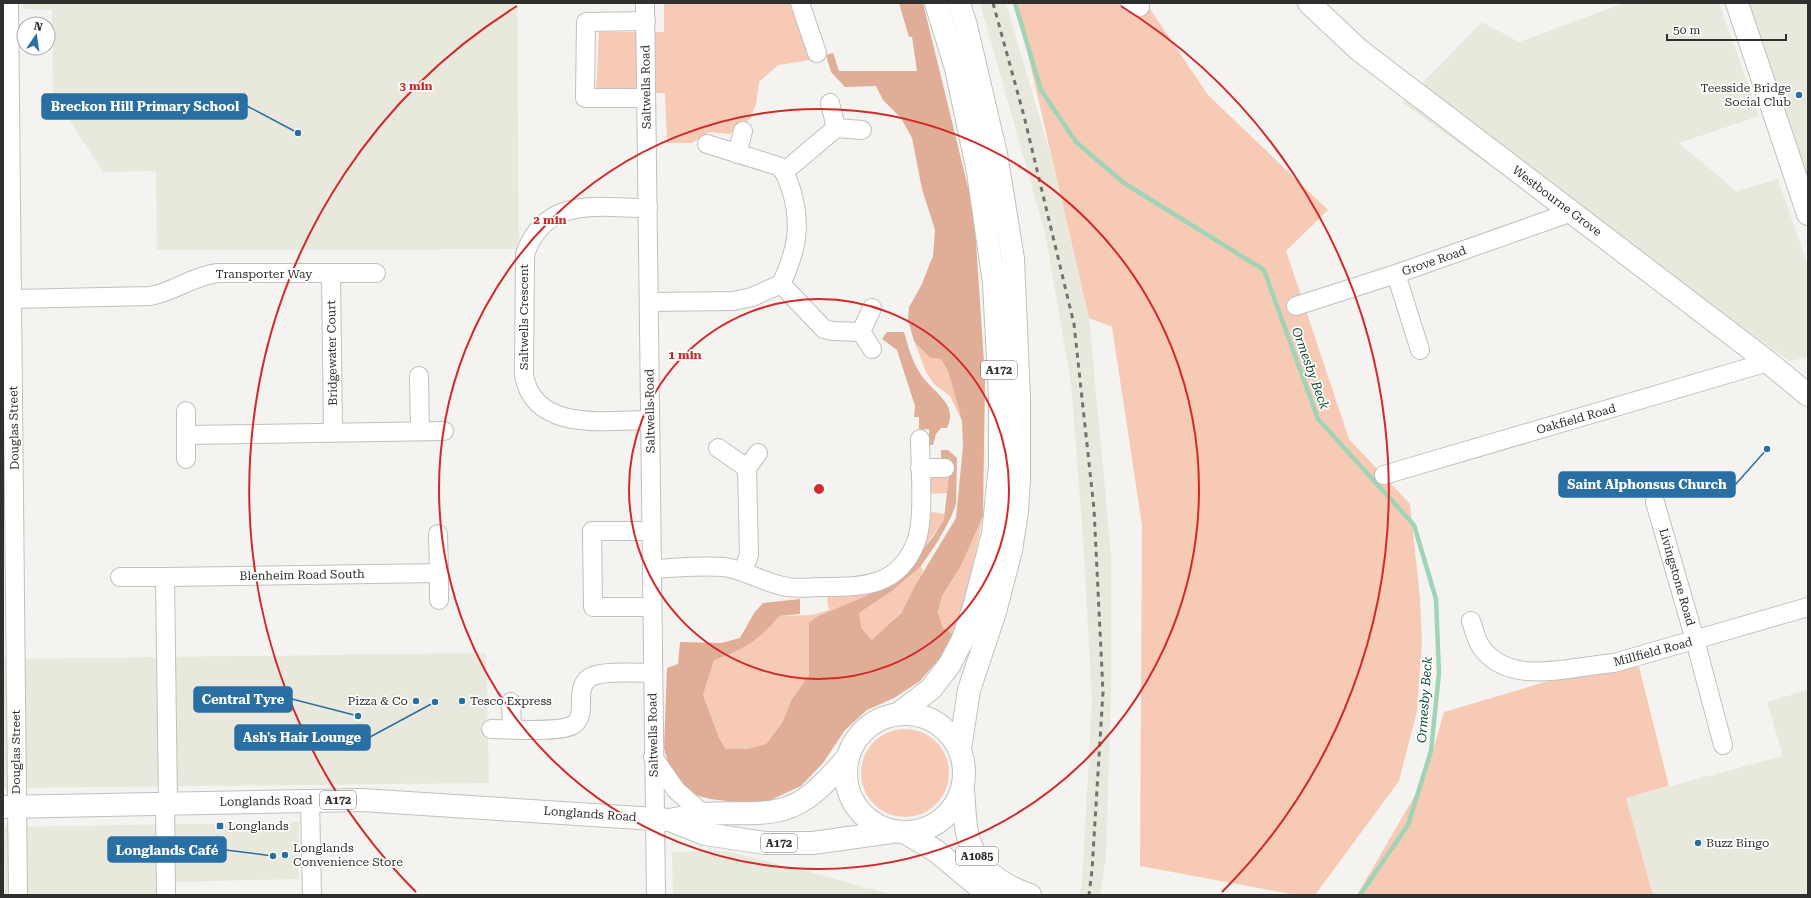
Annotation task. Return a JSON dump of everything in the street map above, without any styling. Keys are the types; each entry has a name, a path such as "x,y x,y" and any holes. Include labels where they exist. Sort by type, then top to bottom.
{"main road":[{"name":"A172","path":"898,714 931,689 950,664 962,639 974,607 993,534 1000,466 1000,397 994,283 982,196 956,68 936,3"},
{"name":"A172","path":"959,3 966,26 996,154 1013,259 1019,400 1019,480 1017,511 1012,544 995,612 968,690 960,749"},
{"name":"Westbourne Grove","path":"1309,3 1358,50 1768,362 1808,395"},
{"path":"1737,3 1805,193 1808,214"},
{"name":"Longlands Road","path":"7,806 370,800 662,819 703,814 750,814 790,807 807,798 827,781 847,758 854,742 866,728 881,719 898,714 917,714 935,721 950,733 960,749 965,769 963,791 966,820 972,848 986,869 1000,881 1013,890 1030,895"},
{"name":"Longlands Road","path":"847,758 846,782 854,804 870,821 899,832 936,851 989,895"},
{"name":"Longlands Road","path":"662,819 705,834 765,843 813,843 925,830 941,821 955,808 963,791"}],"street":[{"name":"Douglas Street","path":"10,3 13,299 7,806 18,895"},
{"name":"Saltwells Road","path":"646,3 653,756 662,819 656,895"},
{"path":"800,3 817,53"},
{"path":"646,21 586,22 585,98 646,98"},
{"path":"830,103 836,128"},
{"path":"785,171 836,128 862,130"},
{"path":"737,154 743,131"},
{"path":"649,302 732,301 752,297 782,284 792,260 798,230 795,202 785,171 778,166 707,144"},
{"name":"Saltwells Crescent","path":"648,208 575,208 561,212 548,220 537,230 525,254 524,375 526,386 532,397 541,407 556,416 572,419 650,420"},
{"name":"Grove Road","path":"1296,306 1396,274 1572,212"},
{"name":"Transporter Way","path":"13,299 150,296 164,294 199,277 217,273 376,273"},
{"name":"Bridgewater Court","path":"331,274 333,432"},
{"path":"1396,274 1420,350"},
{"path":"782,284 824,329 833,331 861,332"},
{"path":"861,332 872,308"},
{"path":"861,332 872,349"},
{"name":"Oakfield Road","path":"1384,475 1768,362"},
{"path":"419,376 420,431"},
{"path":"186,411 186,459"},
{"path":"186,435 444,431"},
{"path":"652,569 723,567 743,571 768,582 788,588 858,587 889,577 909,556 917,540 920,522 920,439"},
{"path":"718,448 747,468"},
{"path":"743,571 749,555 747,468 758,453"},
{"path":"920,468 945,468"},
{"name":"Livingstone Road","path":"1655,502 1695,640 1723,745"},
{"path":"651,531 592,531 592,607 652,607"},
{"path":"438,534 439,600"},
{"name":"Blenheim Road South","path":"120,577 439,573"},
{"path":"166,577 166,889"},
{"name":"Millfield Road","path":"1471,621 1481,646 1494,660 1519,671 1545,672 1614,663 1808,607"},
{"path":"490,729 563,729 577,722 580,715 583,685 589,677 600,674 653,673"},
{"path":"511,702 512,729"},
{"path":"653,756 676,790 703,814"},
{"path":"310,800 312,895"}],"shaded area":[{"path":"23,3 517,3 519,249 157,250 156,171 103,172 53,94 53,56 56,56 56,16 52,16 52,10 23,9"},
{"path":"664,3 790,3 810,60 778,65 759,82 756,104 750,119 729,134 709,132 692,143 667,143 665,93 596,93 599,32 664,32"},
{"path":"899,3 923,3 974,212 985,378 983,516 961,566 942,596 938,612 943,628 953,634 939,659 920,681 894,698 867,710 845,730 823,763 801,786 760,805 710,799 689,793 672,778 664,748 667,668 678,664 680,642 721,643 740,638 754,613 763,603 800,599 800,614 779,616 758,638 734,652 714,660 703,695 719,738 726,749 747,749 766,744 782,723 792,699 809,675 809,623 818,616 880,590 909,567 933,537 944,519 949,474 941,460 941,450 948,450 957,458 956,504 938,541 921,566 892,591 859,613 862,629 872,640 901,613 916,584 956,518 963,446 962,421 948,371 941,359 930,358 914,341 908,320 909,307 921,286 933,256 935,230 922,189 912,138 901,118 883,100 876,86 845,87 831,72 826,55 833,53 839,71 917,71 912,37 909,37"},
{"path":"980,3 1006,3 1052,160 1089,318 1111,553 1111,694 1106,856 1100,895 1079,895 1082,884 1092,701 1083,537 1071,382 1045,233"},
{"path":"1016,3 1141,3 1148,6 1208,95 1328,210 1286,251 1349,439 1410,504 1420,598 1422,642 1417,711 1399,781 1315,895 1297,895 1140,866 1142,525 1112,327 1089,318"},
{"path":"1624,3 1719,3 1759,116 1679,143 1736,191 1778,179 1808,267 1808,357 1790,361 1632,251 1625,259 1544,205 1403,103 1482,22 1519,42"},
{"path":"1747,3 1808,3 1808,180"},
{"path":"887,332 904,332 910,353 917,368 925,380 947,404 950,411 950,419 947,428 941,428 936,434 933,445 929,445 929,429 919,430 919,417 914,417 915,406 897,350 882,339"},
{"path":"914,341 930,358 941,359 948,371 962,421 950,396 934,384 926,372"},
{"path":"936,474 949,474 947,493 932,494 927,491 928,481"},
{"path":"932,512 945,514 944,519 923,550 929,517"},
{"path":"983,516 971,579 953,634 943,628 938,612 942,596 961,566"},
{"path":"921,566 923,572 901,612 873,641 862,629 859,613 892,591"},
{"path":"880,590 818,616 810,655 809,675 792,699 782,723 766,744 747,749 726,749 719,738 703,695 714,660 742,648 758,638 779,616 812,615 829,610 827,600 830,592"},
{"path":"486,653 489,783 3,788 3,659"},
{"path":"1639,667 1669,786 1626,798 1653,895 1357,895 1425,778 1444,712 1589,669"},
{"path":"1808,690 1808,895 1653,895 1626,798 1783,756 1767,702"},
{"path":"905,729 922,732 936,742 946,756 949,773 946,790 936,804 922,814 905,817 888,814 874,804 864,790 861,773 864,756 874,742 888,732"},
{"path":"299,822 299,879 169,882 169,895 3,895 3,827"},
{"path":"726,851 894,895 673,895 672,852"}],"waterway":[{"name":"Ormesby Beck","path":"1015,3 1041,90 1076,142 1124,183 1264,270 1318,419 1414,525 1436,599 1439,673 1431,751 1408,825 1360,895"}],"railway":[{"path":"993,3 1024,116 1074,324 1094,509 1103,692 1092,870 1089,895"}],"place":[{"name":"Teesside Bridge Social Club","path":"1799,95"},
{"name":"Breckon Hill Primary School","path":"298,133"},
{"name":"Saint Alphonsus Church","path":"1767,449"},
{"name":"Pizza & Co","path":"416,701"},
{"name":"Tesco Express","path":"462,701"},
{"name":"Ash's Hair Lounge","path":"435,702"},
{"name":"Central Tyre","path":"358,716"},
{"name":"Longlands","path":"220,826"},
{"name":"Buzz Bingo","path":"1698,843"},
{"name":"Longlands Convenience Store","path":"285,855"},
{"name":"Longlands Café","path":"273,856"}]}
